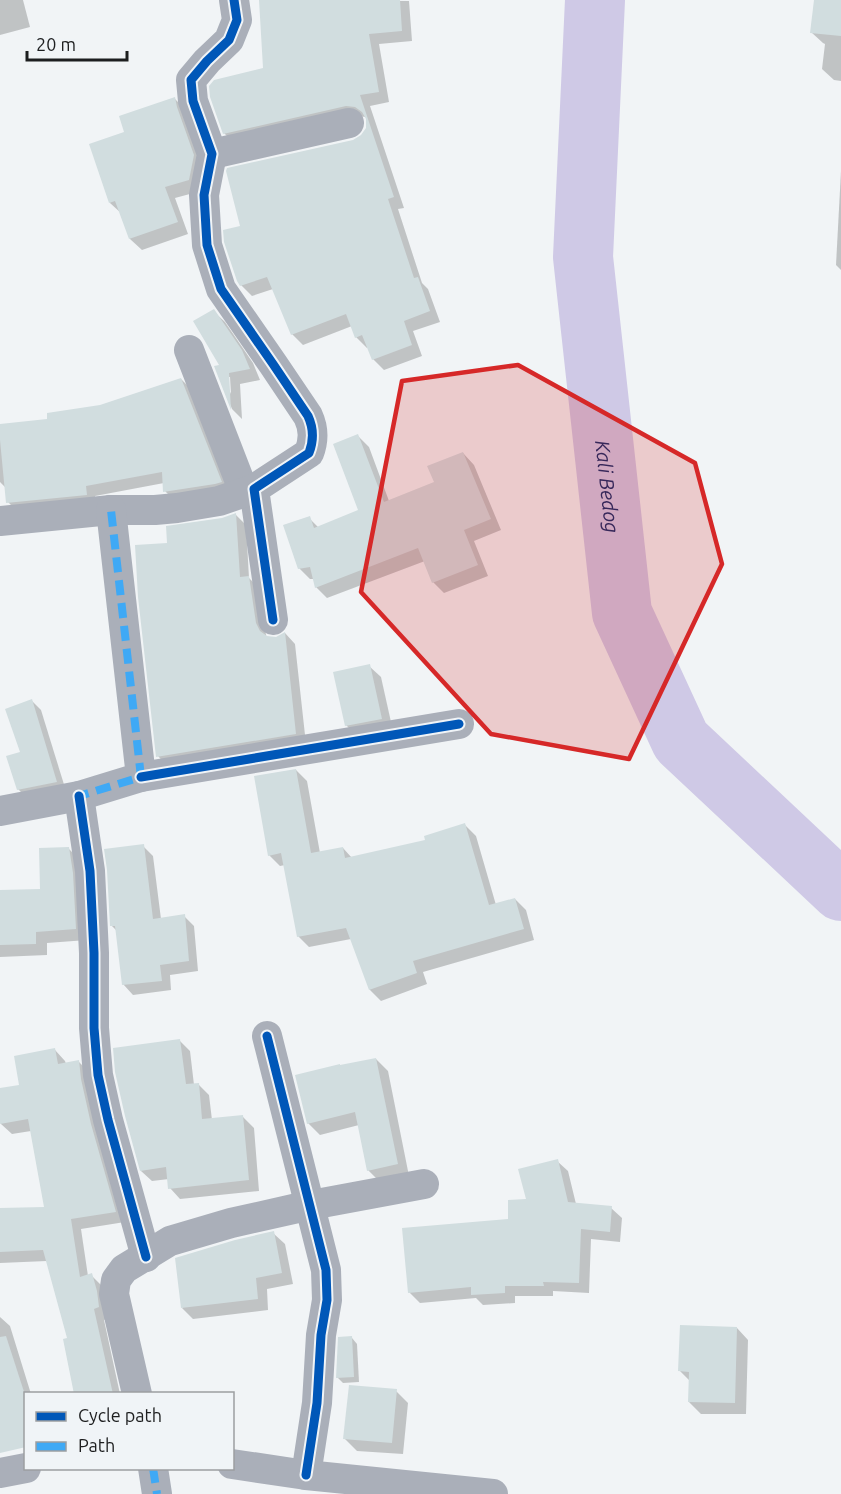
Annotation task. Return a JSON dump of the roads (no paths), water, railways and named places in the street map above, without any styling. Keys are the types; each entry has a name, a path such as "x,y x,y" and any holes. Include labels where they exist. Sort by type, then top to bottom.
{"street":[{"path":"0,521 111,510 177,508 219,501 249,490 309,453 312,444 312,424 221,289 207,245 204,195 212,154 193,101 191,80 229,40 237,20 234,0"},
{"path":"212,154 349,123"},
{"path":"189,350 249,490 273,620"},
{"path":"111,510 141,777"},
{"path":"0,811 79,796 141,777 459,724"},
{"path":"79,796 90,872 94,953 94,1028 98,1075 108,1120 146,1257"},
{"path":"267,1036 326,1270 327,1300 321,1335 317,1403 306,1475"},
{"path":"137,1392 114,1294 116,1281 124,1269 170,1241 190,1234 311,1205 424,1184"},
{"path":"234,1464 306,1475 493,1494"},
{"path":"0,1473 24,1468"},
{"path":"153,1470 157,1494"}],"waterway":[{"name":"Kali Bedog","path":"595,0 583,257 622,613 681,741 841,891"}]}
